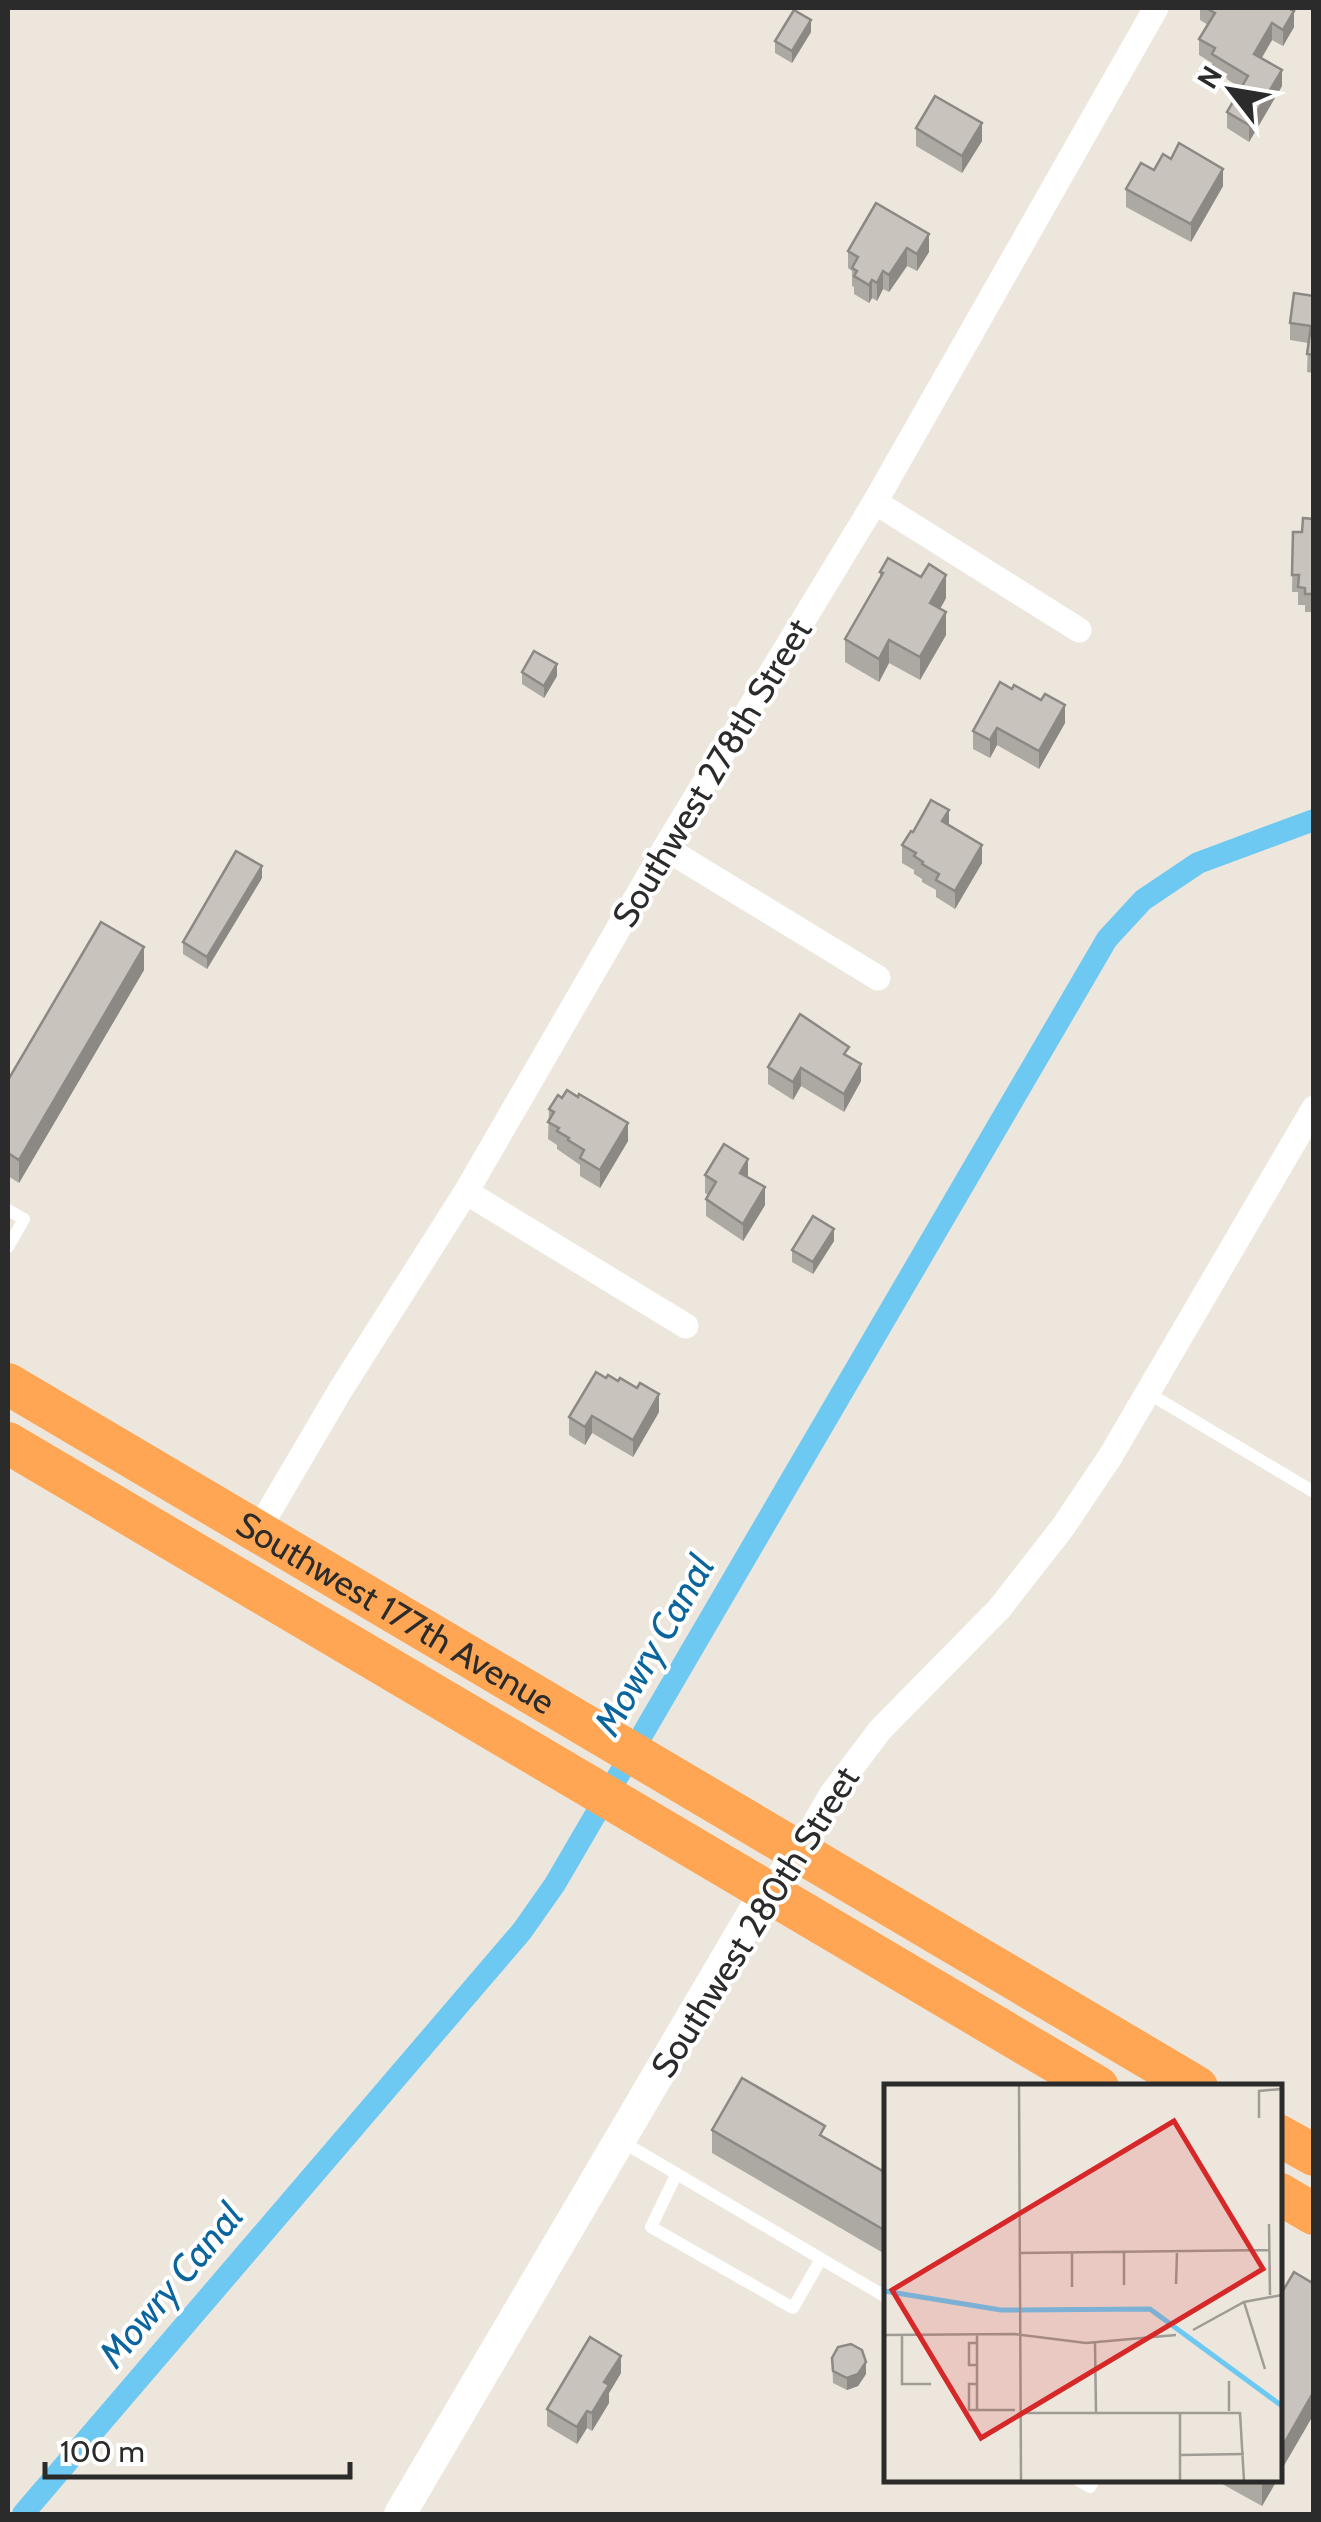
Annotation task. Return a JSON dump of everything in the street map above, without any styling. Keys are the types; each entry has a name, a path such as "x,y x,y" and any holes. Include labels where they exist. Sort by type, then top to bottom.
{"highway":[{"name":"Southwest 177th Avenue","path":"8,1384 1192,2084"},
{"name":"Southwest 177th Avenue","path":"8,1443 1093,2084"},
{"path":"155,1530 222,1536 257,1532"},
{"path":"1281,2137 1314,2155"},
{"path":"1281,2188 1314,2182"},
{"path":"1281,2191 1314,2214"}],"street":[{"name":"Southwest 278th Street","path":"257,1532 341,1389 466,1192 665,848 875,502 1156,8"},
{"path":"875,502 1079,630"},
{"path":"665,848 878,978"},
{"name":"Southwest 280th Street","path":"400,2514 766,1891 798,1852 831,1795 880,1730 998,1610 1064,1527 1110,1458 1314,1108"},
{"path":"466,1192 686,1326"}],"lane":[{"path":"8,1210 24,1219 8,1247"},
{"path":"1148,1393 1314,1492"},
{"path":"619,2140 884,2295"},
{"path":"676,2175 651,2227 792,2308 821,2259"}],"building":[{"path":"1206,8 1294,11 1283,30 1272,23 1254,54 1282,70 1249,125 1227,112 1248,76 1212,54 1215,48 1199,39 1215,13"},
{"path":"794,10 811,20 792,51 775,41"},
{"path":"935,96 982,123 962,156 916,128"},
{"path":"1179,143 1223,169 1191,224 1126,189 1141,163 1154,170 1163,154 1171,159"},
{"path":"876,203 929,234 917,254 907,248 889,275 883,271 877,283 872,280 869,285 854,276 857,271 852,268 858,257 848,251"},
{"path":"1294,293 1314,296 1314,355 1307,354 1311,326 1290,323"},
{"path":"1303,518 1314,519 1314,594 1305,594 1305,588 1298,587 1299,575 1292,575 1293,532 1302,532"},
{"path":"888,558 921,577 929,564 946,575 930,603 946,612 920,657 889,640 879,659 845,639"},
{"path":"534,651 557,664 544,686 522,672"},
{"path":"1000,682 1041,700 1045,694 1065,705 1039,751 997,728 990,740 973,731"},
{"path":"931,800 949,810 942,821 982,845 955,891 936,880 939,874 902,845"},
{"path":"236,851 262,866 207,957 183,942"},
{"path":"101,922 144,947 19,1160 8,1153 8,1080"},
{"path":"800,1014 849,1047 844,1054 861,1064 844,1094 801,1068 793,1082 768,1067"},
{"path":"567,1090 628,1123 600,1170 580,1158 584,1150 548,1122 554,1112 549,1109 558,1095 562,1098"},
{"path":"724,1144 748,1159 740,1173 765,1187 743,1224 706,1199 716,1182 705,1175"},
{"path":"813,1216 834,1229 813,1262 792,1250"},
{"path":"596,1372 618,1381 620,1378 637,1388 640,1383 659,1394 633,1440 592,1416 585,1427 569,1417"},
{"path":"742,2078 825,2126 820,2135 884,2172 884,2230 712,2130"},
{"path":"1294,2272 1314,2284 1314,2391 1281,2449 1281,2294"},
{"path":"590,2337 621,2356 604,2382 609,2385 592,2413 587,2411 577,2427 547,2409"},
{"path":"851,2344 862,2350 866,2362 858,2374 847,2378 833,2371 832,2358 838,2347"}],"waterway":[{"name":"Mowry Canal","path":"23,2514 522,1931 555,1884 1107,939 1143,900 1198,863 1314,820"}]}
